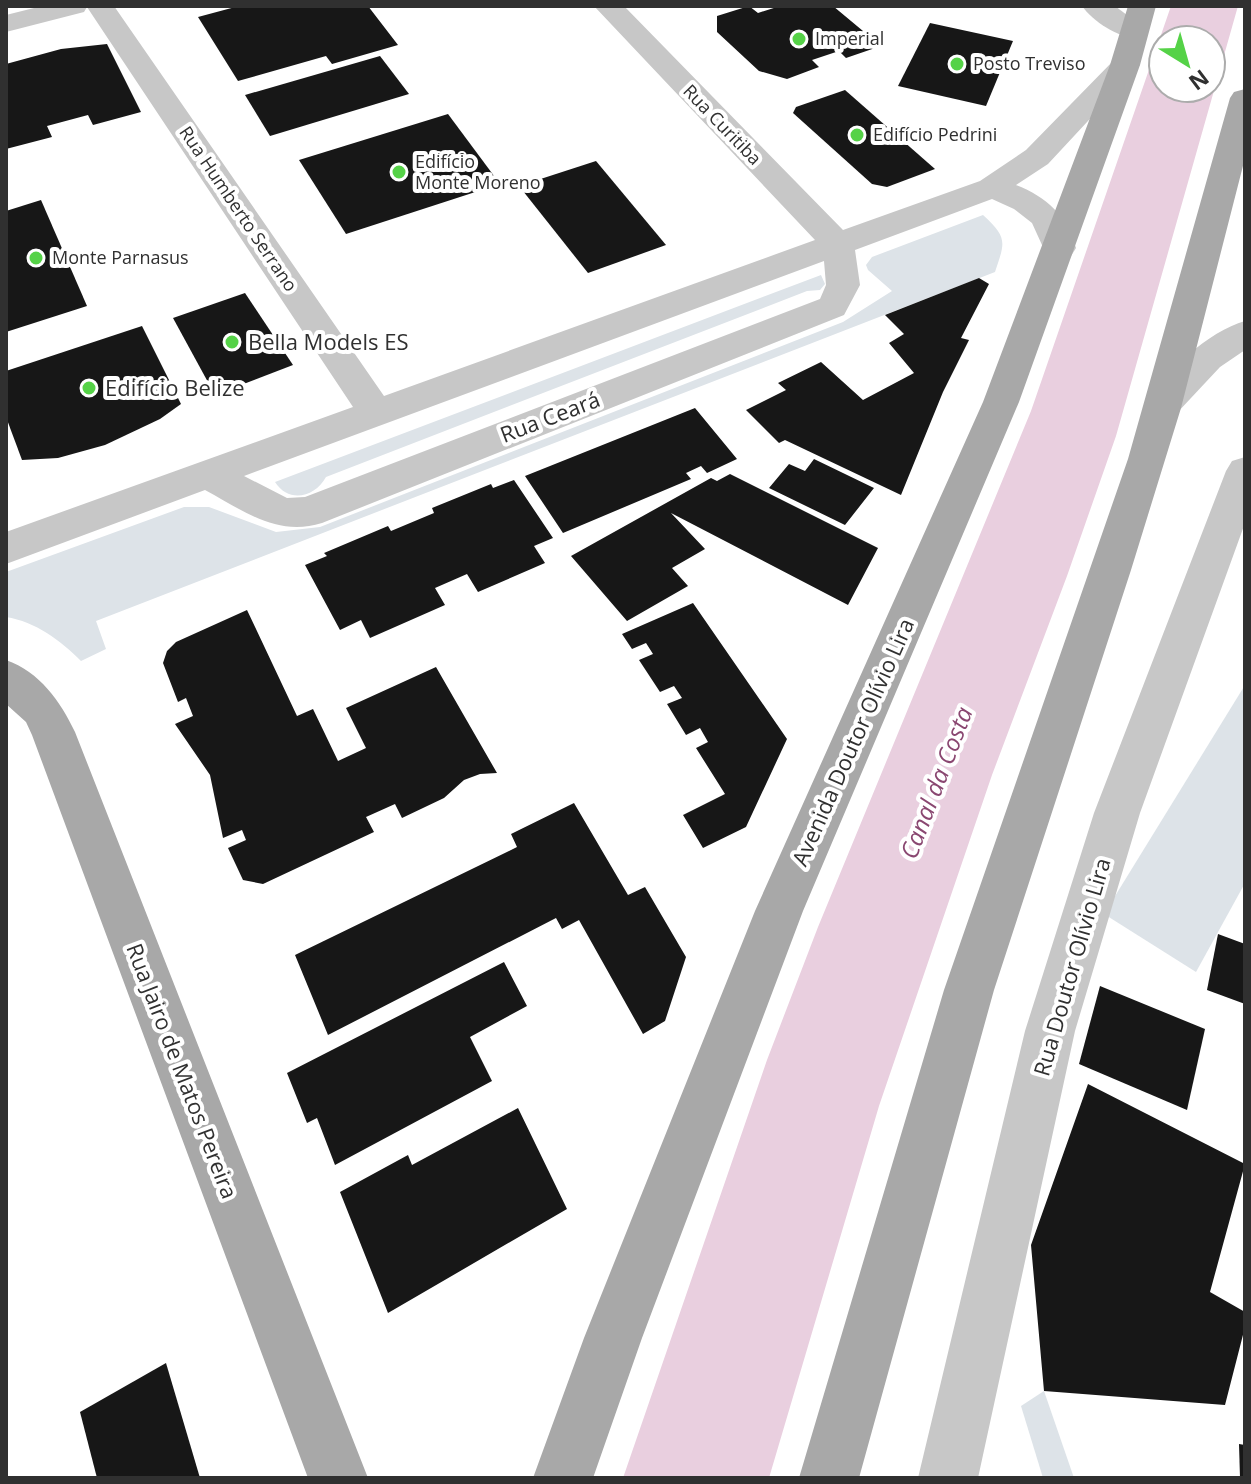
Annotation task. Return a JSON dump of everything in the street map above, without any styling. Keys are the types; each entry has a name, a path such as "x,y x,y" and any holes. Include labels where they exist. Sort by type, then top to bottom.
{"main road":[{"name":"Avenida Doutor Olívio Lira","path":"563,1478 613,1338 779,911 978,458 1059,248 1134,34"},
{"path":"829,1478 927,1125 969,989 1132,507 1163,405 1245,98"},
{"name":"Rua Jairo de Matos Pereira","path":"6,678 41,709 53,732 338,1478"}],"street":[{"path":"11,17 74,6"},
{"name":"Rua Humberto Serrano","path":"100,6 376,413"},
{"name":"Rua Curitiba","path":"608,6 837,244"},
{"path":"6,548 991,188 1037,157 1134,34 1096,6"},
{"path":"991,188 1010,194 1042,212 1058,237 1059,248"},
{"name":"Rua Ceará","path":"207,474 282,513 308,512 832,307 844,290 837,244"},
{"path":"1163,405 1207,358 1241,336"},
{"name":"Rua Doutor Olívio Lira","path":"948,1478 1050,1031 1117,813 1245,471"}],"shaded area":[{"path":"983,215 997,229 1002,241 995,272 96,621 106,649 81,661 47,633 6,617 6,572 184,507 209,507 276,532 320,527 843,322 892,291 868,270 866,265 872,257"},
{"path":"821,275 825,284 820,290 807,291 326,477 309,493 287,493 275,482"},
{"path":"1245,685 1245,883 1196,972 1104,914"},
{"path":"1044,1391 1074,1478 1043,1478 1021,1406"}],"water":[{"path":"1171,6 1238,6 1227,45 1227,24 1165,24"},
{"name":"Canal da Costa","path":"1147,75 1147,104 1210,104 1116,436 992,775 879,1106 769,1478 623,1478 767,1060 818,927 1031,411"}],"building":[{"path":"239,6 368,6 398,45 332,64 326,56 238,81 198,17"},
{"name":"Imperial","path":"749,6 758,13 780,6 833,6 881,46 846,58 839,51 812,60 819,67 787,79 759,71 717,32 717,16"},
{"name":"Posto Treviso","path":"930,23 1013,41 986,106 898,86"},
{"path":"107,44 141,112 93,125 88,115 47,126 52,137 6,149 6,64 61,49"},
{"path":"380,56 409,94 270,136 245,95"},
{"name":"Edifício Pedrini","path":"845,90 935,169 887,187 872,184 793,113 796,107"},
{"name":"Edifício Monte Moreno","path":"448,114 500,184 346,234 299,160"},
{"path":"596,161 666,245 588,273 519,186"},
{"name":"Monte Parnasus","path":"41,200 87,306 6,332 6,211"},
{"path":"979,278 989,284 961,338 969,340 943,392 901,495 785,440 779,443 746,410 786,390 778,383 821,362 863,400 914,373 889,343 904,334 885,315"},
{"name":"Bella Models ES","path":"245,293 293,365 215,395 173,318"},
{"name":"Edifício Belize","path":"142,326 181,404 160,419 105,445 58,458 22,460 6,417 6,371"},
{"path":"695,408 737,459 707,473 701,466 686,473 691,479 563,533 525,476"},
{"path":"814,459 874,488 845,525 769,488 789,464 805,471"},
{"path":"730,474 878,548 848,605 671,513 705,549 672,568 688,586 627,621 571,556 711,478 717,481"},
{"path":"514,480 553,538 534,546 545,563 478,592 467,574 435,588 445,605 370,638 361,620 340,630 305,565 327,556 324,553 388,526 391,531 434,513 432,508 491,484 493,488"},
{"path":"693,603 787,739 746,827 703,848 683,815 725,794 696,748 708,742 700,728 686,735 667,704 682,698 674,686 660,692 639,660 653,654 646,643 632,649 622,634"},
{"path":"247,610 297,716 313,709 338,761 366,748 346,708 436,667 497,773 480,774 464,780 444,798 402,818 395,804 366,817 374,832 263,884 243,880 228,848 246,840 242,830 223,838 210,775 175,724 193,716 186,698 178,702 163,663 167,651 176,642"},
{"path":"574,803 628,895 645,887 686,957 665,1021 643,1034 579,920 562,929 556,918 328,1035 295,955 517,847 511,834"},
{"path":"1218,934 1245,944 1245,1004 1207,990"},
{"path":"504,962 527,1006 470,1037 492,1081 335,1165 317,1118 307,1123 287,1073"},
{"path":"1100,986 1205,1029 1187,1110 1079,1064"},
{"path":"1088,1084 1245,1164 1210,1292 1245,1312 1245,1327 1225,1405 1044,1391 1031,1245"},
{"path":"518,1108 567,1209 388,1313 340,1192 408,1155 412,1165"},
{"path":"166,1363 200,1478 97,1478 80,1412"},
{"path":"1239,1444 1245,1445 1245,1478 1240,1478"}],"place":[{"name":"Imperial","path":"799,39"},
{"name":"Posto Treviso","path":"957,64"},
{"name":"Edifício Pedrini","path":"857,135"},
{"name":"Edifício Monte Moreno","path":"399,172"},
{"name":"Monte Parnasus","path":"36,258"},
{"name":"Bella Models ES","path":"232,342"},
{"name":"Edifício Belize","path":"89,388"}]}
